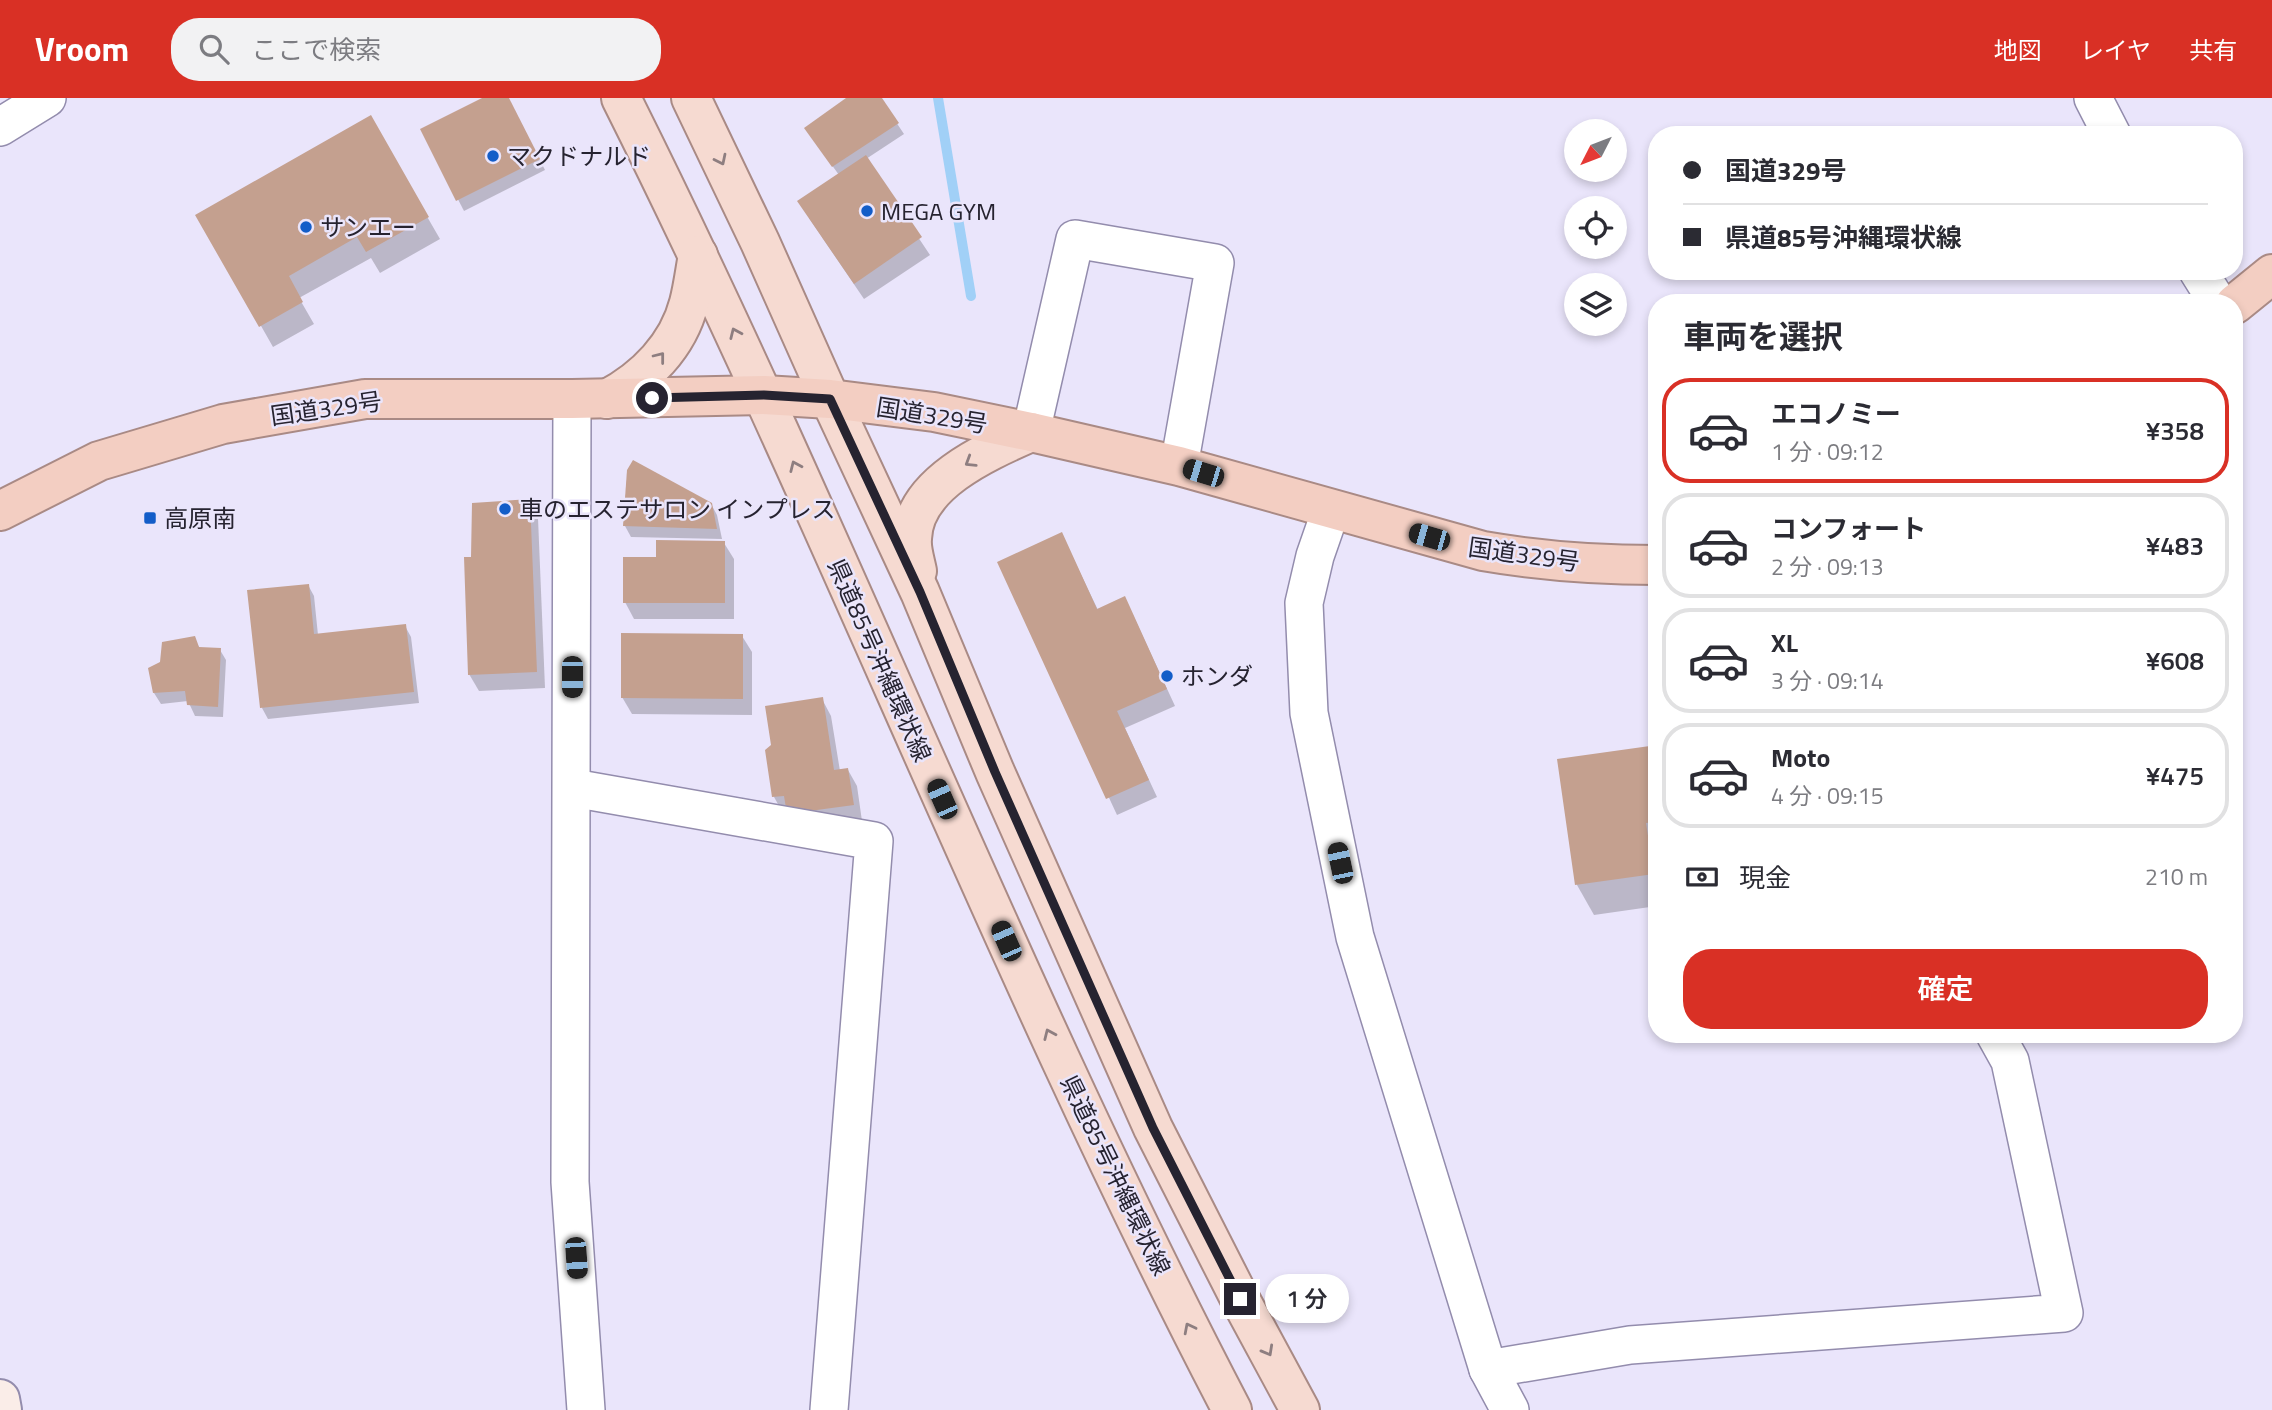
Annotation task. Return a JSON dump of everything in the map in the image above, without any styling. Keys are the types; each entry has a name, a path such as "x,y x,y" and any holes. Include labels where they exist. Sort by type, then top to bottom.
{"highway":[{"path":"2243,298 2272,274"},
{"name":"国道329号","path":"0,511 99,461 223,424 365,399 589,399 764,395 830,399 934,412 1031,432 1179,466 1483,551 1531,559 1648,565"}],"main road":[{"name":"県道85号沖縄環状線","path":"621,98 764,395 962,844 1073,1087 1188,1327 1232,1410"},
{"path":"691,98 920,592 995,772 1153,1128 1300,1410"},
{"path":"589,399 629,387 657,362 681,326 689,303 698,255"},
{"path":"920,592 911,538 919,513 935,488 948,476 992,449 1031,432"},
{"path":"0,1399 2,1410"}],"street":[{"path":"2093,98 2107,126"},
{"path":"1031,432 1075,239 1215,263 1179,466"},
{"path":"586,1410 570,1182 573,788 589,399"},
{"path":"1331,510 1315,556 1304,603 1309,713 1355,937 1488,1369 1510,1410"},
{"path":"573,788 874,841 829,1410"},
{"path":"1488,1369 1630,1345 2064,1313 2010,1062 2000,1043"}],"building":[{"path":"482,98 509,98 540,159 456,201 420,129"},
{"path":"846,98 882,98 899,123 832,167 804,128"},
{"name":"サンエー","path":"371,115 429,217 366,252 357,237 289,276 303,302 259,327 195,215"},
{"path":"866,155 922,237 854,284 797,201"},
{"path":"633,460 712,503 717,529 623,526 627,470"},
{"path":"530,499 537,672 468,675 464,557 471,557 472,503"},
{"path":"1062,532 1097,609 1125,596 1167,689 1117,711 1149,780 1106,799 997,562"},
{"path":"656,540 725,541 725,603 623,603 623,557 656,557"},
{"path":"309,584 314,634 406,624 414,692 260,708 247,590"},
{"path":"621,633 743,634 743,699 621,698"},
{"path":"195,636 199,647 221,648 218,707 187,705 185,691 153,693 148,668 160,662 162,642"},
{"path":"823,697 834,770 848,768 854,805 787,814 784,796 772,797 765,750 771,745 765,706"},
{"path":"1648,746 1648,875 1575,885 1557,759"}],"waterway":[{"path":"938,98 971,296"}],"place":[{"name":"マクドナルド","path":"493,156"},
{"name":"MEGA GYM","path":"867,211"},
{"name":"サンエー","path":"306,227"},
{"name":"車のエステサロン インプレス","path":"505,509"},
{"name":"高原南","path":"150,518"},
{"name":"ホンダ","path":"1167,676"}],"route":[{"path":"652,398 764,395 830,399 920,592 995,772 1153,1128 1240,1299"}]}
